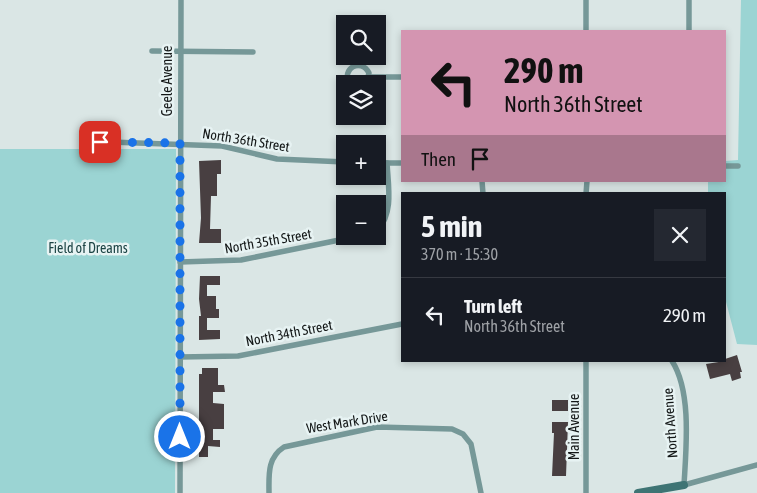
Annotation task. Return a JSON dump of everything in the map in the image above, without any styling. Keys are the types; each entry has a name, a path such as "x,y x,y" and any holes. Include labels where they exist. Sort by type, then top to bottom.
{"main road":[{"path":"638,493 684,490"},
{"path":"663,493 684,490"}],"street":[{"name":"Geele Avenue","path":"180,0 180,493"},
{"path":"586,0 586,30"},
{"path":"689,0 689,30"},
{"path":"152,51 253,52"},
{"path":"347,75 347,72 355,65 365,67 368,75"},
{"path":"386,77 401,77"},
{"name":"North 36th Street","path":"82,141 222,146 285,160 336,162"},
{"path":"386,214 388,163 401,163"},
{"path":"726,166 738,166"},
{"name":"North 35th Street","path":"180,262 241,260 336,241"},
{"name":"North 34th Street","path":"180,357 238,356 401,324"},
{"name":"Main Avenue","path":"586,362 586,493"},
{"name":"North Avenue","path":"672,362 684,394 686,452 684,490"},
{"name":"West Mark Drive","path":"269,493 271,461 274,455 284,447 388,426 452,429 463,434 468,439 473,450 474,467 480,493"},
{"path":"684,490 757,465"}],"green space":[{"path":"741,0 757,0 757,345 737,344 726,302 726,192 708,192 708,182 726,182 726,161 738,160"},
{"name":"Field of Dreams","path":"0,149 176,149 175,493 0,493"}],"building":[{"path":"221,160 221,174 217,174 217,196 211,196 210,229 221,229 221,243 199,243 201,218 199,161"},
{"path":"200,276 220,276 220,285 207,285 207,296 216,296 216,309 219,309 219,318 207,318 207,330 220,330 220,339 199,340 199,316 201,316 199,299"},
{"path":"737,355 742,372 740,372 741,378 732,381 730,374 710,379 706,364 726,362 726,359"},
{"path":"202,368 218,368 218,385 224,385 225,392 213,392 213,403 224,404 224,429 213,429 213,440 220,440 220,447 208,446 208,457 199,457 199,374 202,374"},
{"path":"552,400 568,400 568,411 552,411"},
{"path":"552,422 568,422 566,476 552,476 554,433 552,433"}],"route":[{"path":"100,142 180,143 180,437"}]}
